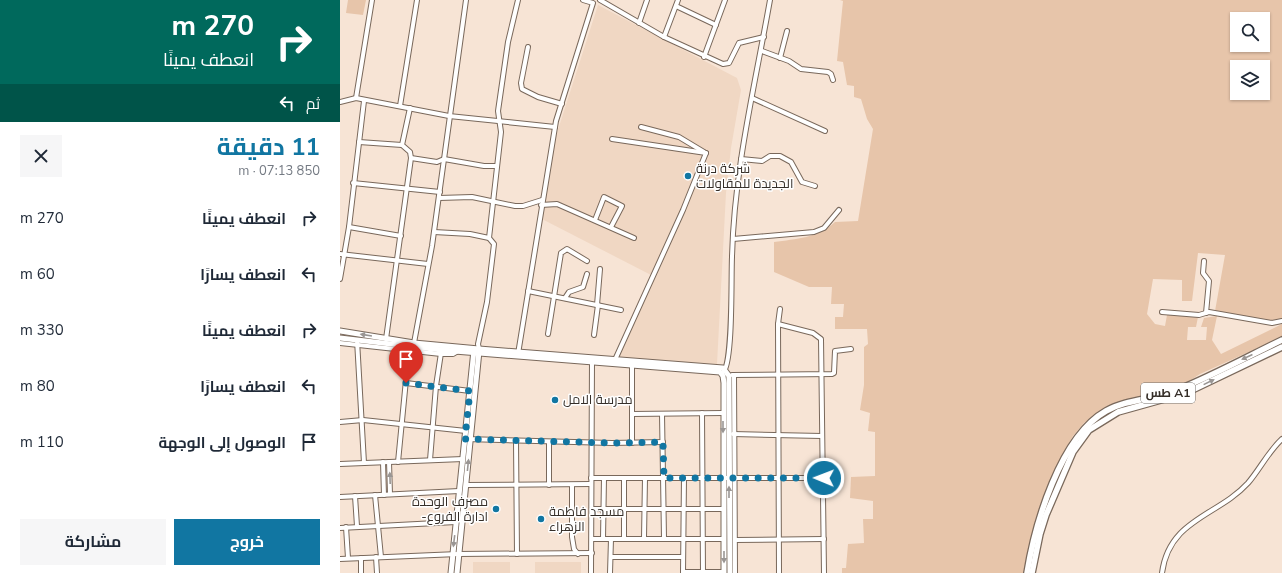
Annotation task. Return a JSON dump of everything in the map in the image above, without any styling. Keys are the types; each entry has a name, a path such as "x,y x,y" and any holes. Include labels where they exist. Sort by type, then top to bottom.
{"highway":[{"name":"طس A1","path":"1027,573 1035,532 1042,513 1065,456 1086,426 1106,411 1130,402 1173,392 1282,340"},
{"name":"طس A1","path":"1032,573 1040,534 1046,515 1074,452 1089,430 1118,412 1186,393 1282,347"}],"main road":[{"path":"340,331 386,339 411,347 441,352 477,349"},
{"path":"340,338 356,342 411,347 477,349 518,355 593,361 718,367 727,374 732,434 732,478 726,573"},
{"path":"451,573 470,391 477,349"},
{"path":"457,573 471,440 477,349"},
{"path":"614,362 632,366 720,372 727,374"},
{"path":"726,573 724,539 723,413 727,374"}],"street":[{"path":"356,98 372,0"},
{"path":"400,106 417,0"},
{"path":"398,462 411,347 434,232 466,0"},
{"path":"489,238 501,132 498,111 508,42 518,0"},
{"path":"518,355 555,127 594,2 583,0"},
{"path":"600,0 664,37 704,57 726,64 729,63 739,43 764,37"},
{"path":"639,22 647,0"},
{"path":"664,37 678,0"},
{"path":"704,57 725,0"},
{"path":"770,0 762,51 740,159 736,192 727,374 822,375 834,373 835,351 851,349"},
{"path":"676,6 716,25"},
{"path":"780,58 787,31"},
{"path":"528,47 521,84 522,89 538,97 562,104"},
{"path":"762,51 801,69 828,72 831,74 833,80"},
{"path":"340,102 356,98 449,116 555,127"},
{"path":"752,98 825,131"},
{"path":"340,279 342,255 349,227 364,100"},
{"path":"402,145 410,108"},
{"path":"641,127 679,137 706,153"},
{"path":"612,139 706,153"},
{"path":"359,142 402,145 410,152 411,158 386,339"},
{"path":"614,362 683,210 706,153"},
{"path":"740,159 758,161 765,160 770,156 780,156 791,162 802,182 815,186"},
{"path":"411,158 437,162 444,159 484,166 496,166"},
{"path":"354,183 440,192"},
{"path":"439,198 472,197 519,206 542,202 557,204 634,238"},
{"path":"595,220 604,198 622,206 611,227"},
{"path":"733,239 814,232 824,228 839,210"},
{"path":"349,227 401,236"},
{"path":"434,232 470,234 489,238 494,244 487,302 477,349"},
{"path":"548,334 561,253 563,250 567,249 587,261"},
{"path":"342,255 428,264"},
{"path":"1204,261 1203,273 1209,281 1206,313"},
{"path":"594,335 600,270"},
{"path":"565,298 569,292 583,287 587,274"},
{"path":"528,291 621,310"},
{"path":"779,573 778,324 780,309"},
{"path":"1162,312 1199,315 1213,312 1272,322 1282,321"},
{"path":"778,324 818,336 821,340 824,478 824,573"},
{"path":"340,343 356,342 363,420 364,463"},
{"path":"430,460 436,386 441,352"},
{"path":"591,573 591,442 593,361"},
{"path":"632,366 632,443"},
{"path":"406,383 470,391"},
{"path":"702,413 702,573"},
{"path":"632,414 723,413"},
{"path":"662,414 664,538"},
{"path":"340,422 363,420 402,426 466,432"},
{"path":"732,434 822,436"},
{"path":"465,439 549,442 663,442"},
{"path":"1162,573 1167,554 1180,534 1210,510 1231,498 1248,483 1269,453 1282,439"},
{"path":"516,441 517,554"},
{"path":"549,442 549,485"},
{"path":"340,464 463,459"},
{"path":"383,462 384,495"},
{"path":"389,462 390,494"},
{"path":"591,478 824,478"},
{"path":"603,539 604,478"},
{"path":"624,478 624,539"},
{"path":"644,538 645,478"},
{"path":"684,478 682,508 683,573 726,573"},
{"path":"732,478 735,573"},
{"path":"572,484 572,537 574,549 578,554"},
{"path":"466,485 591,484"},
{"path":"340,497 459,491"},
{"path":"375,495 378,526 377,573"},
{"path":"355,496 357,526"},
{"path":"592,508 724,509"},
{"path":"340,528 456,522"},
{"path":"346,527 348,558"},
{"path":"735,540 779,538 824,539"},
{"path":"592,539 724,539"},
{"path":"610,573 611,539"},
{"path":"340,559 458,554 592,553"},
{"path":"611,557 683,557"},
{"path":"361,558 361,573"}],"shaded area":[{"path":"348,0 366,0 363,15 346,13"},
{"path":"840,0 1282,0 1282,319 1264,321 1215,311 1225,255 1198,253 1192,301 1182,301 1182,280 1153,279 1147,314 1155,324 1165,326 1167,315 1198,317 1196,327 1188,327 1187,340 1206,340 1207,327 1201,327 1204,318 1217,316 1212,340 1221,354 1282,324 1282,337 1200,374 1183,385 1164,393 1113,405 1084,423 1073,436 1065,450 1040,515 1026,573 842,573 842,568 846,568 848,544 864,543 863,519 873,519 873,501 850,498 851,477 875,476 875,432 868,431 870,413 860,410 864,385 864,347 868,344 867,329 835,329 835,317 843,317 844,304 831,304 832,287 809,287 774,272 774,242 814,235 835,222 858,221 873,129 867,119 861,99 854,97 854,86 847,85 843,62 837,61 843,1"},
{"path":"598,5 737,78 741,90 731,148 726,193 717,364 614,359 653,276 540,218 556,136"},
{"path":"473,562 510,562 510,573 473,573"},
{"path":"535,562 581,562 581,573 535,573"}],"place":[{"name":"شركة درنة الجديدة للمقاولات","path":"688,176"},
{"name":"مدرسة الامل","path":"555,400"},
{"name":"مصرف الوحدة -ادارة الفروع","path":"496,509"},
{"name":"مسجد فاطمة الزهراء","path":"541,519"}],"route":[{"path":"406,383 470,391 465,439 612,443 663,442 664,478 824,478"}]}
